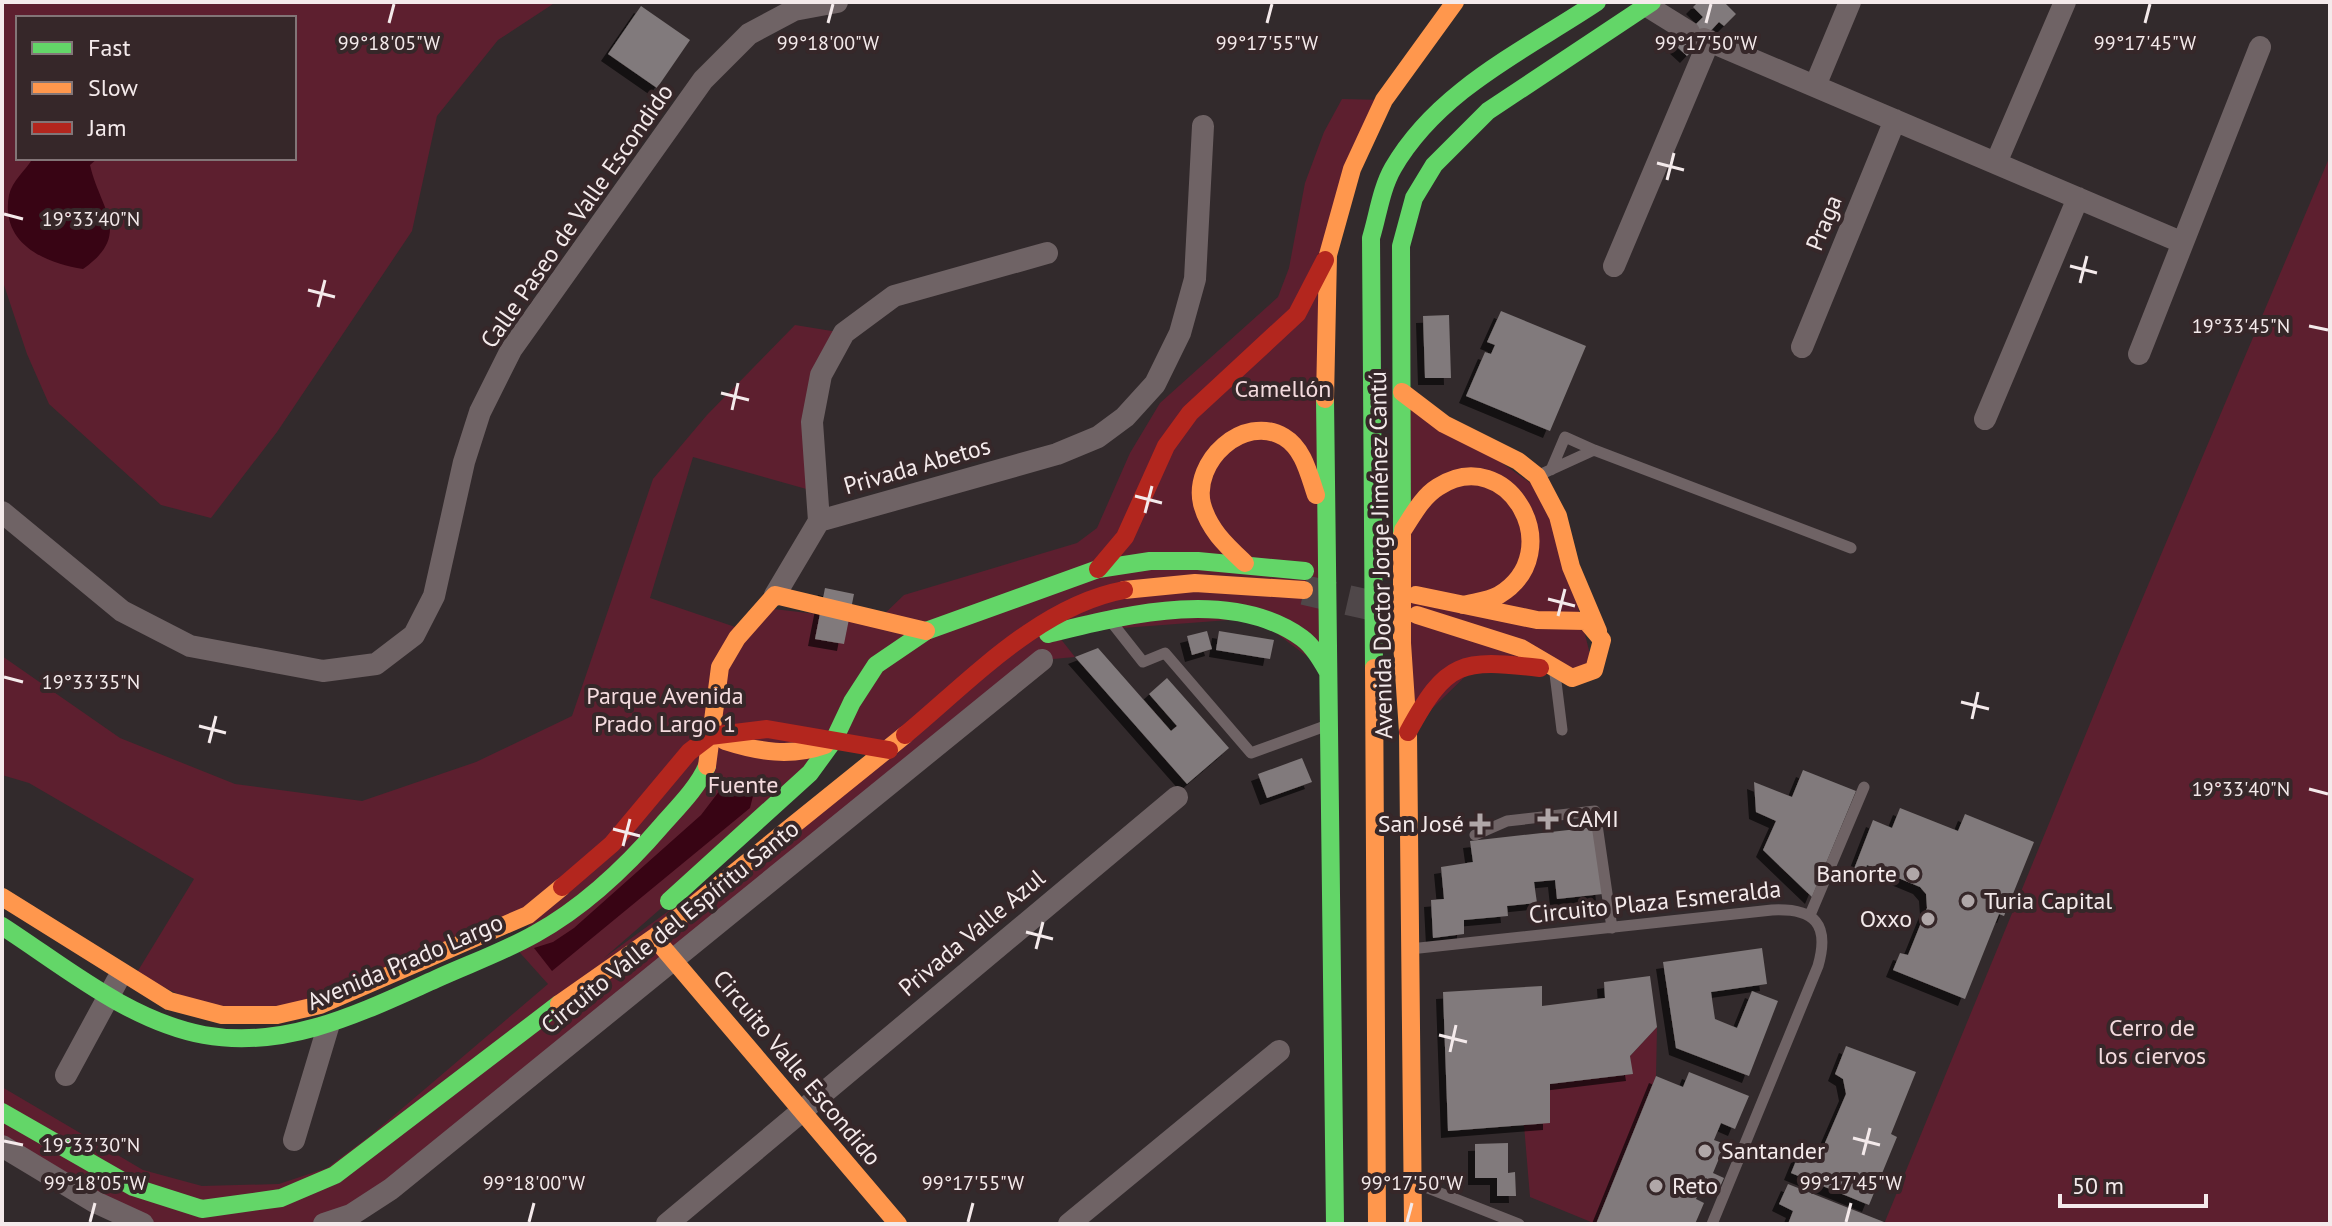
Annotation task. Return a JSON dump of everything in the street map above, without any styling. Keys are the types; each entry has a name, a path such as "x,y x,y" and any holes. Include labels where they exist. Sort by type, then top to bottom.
{"main road":[{"path":"1098,569 1125,537 1166,446 1190,413 1297,314 1328,255 1352,169 1384,100 1455,2"},
{"name":"Avenida Doctor Jorge Jiménez Cantú","path":"1377,1224 1371,238 1392,169 1431,116 1483,76 1597,2"},
{"name":"Avenida Doctor Jorge Jiménez Cantú","path":"1413,1224 1410,949 1414,888 1402,643 1401,246 1413,198 1440,160 1472,124 1649,4"},
{"path":"1328,255 1327,550 1335,1224"},
{"path":"1402,392 1444,424 1544,473 1571,567 1598,631 1602,649 1594,670 1572,678 1521,648 1417,615"},
{"path":"1245,563 1215,533 1202,507 1202,472 1223,442 1254,430 1284,435 1304,454 1312,472 1327,550"},
{"path":"1403,530 1440,485 1473,474 1503,483 1519,499 1529,517 1533,541 1521,575 1499,595 1461,606"},
{"path":"560,1003 604,958 784,801 834,740 852,702 876,665 907,641 926,631 1098,569 1150,561 1245,563 1305,571"},
{"path":"2,1112 133,1187 202,1209 281,1198 335,1175 560,1003 662,946 1019,642 1087,600 1140,587 1208,584 1304,590"},
{"path":"1416,595 1537,620 1586,621 1598,631"},
{"path":"771,602 926,631"},
{"path":"771,602 907,641"},
{"name":"Avenida Prado Largo","path":"2,926 156,1020 203,1035 262,1040 328,1027 535,935 562,918 656,834 707,769 711,754 712,698 721,664 744,630 771,602"},
{"path":"1019,642 1110,620 1197,612 1256,618 1300,637 1317,653 1328,672"},
{"path":"1374,723 1402,643"},
{"path":"1408,732 1430,689 1454,669 1480,662 1554,670"},
{"path":"710,736 739,746 785,754 808,752 834,740 889,750"},
{"name":"Avenida Prado Largo","path":"2,897 169,1001 222,1015 277,1015 320,1005 528,915 612,844 689,752 710,736"},
{"name":"Circuito Valle Escondido","path":"662,946 898,1224"},
{"path":"358,989 368,1008"}],"street":[{"name":"Calle Paseo de Valle Escondido","path":"2,512 122,611 190,646 323,671 376,664 414,635 434,596 472,437 480,412 511,350 703,80 749,34 794,10 837,2"},
{"path":"1815,86 1850,2"},
{"path":"1996,163 2065,2"},
{"path":"1649,4 1700,37 2181,242"},
{"path":"1614,266 1700,37"},
{"path":"2139,354 2260,47"},
{"name":"Praga","path":"1802,347 1895,120"},
{"name":"Privada Abetos","path":"1047,253 894,296 844,333 821,375 812,422 819,521 1057,454 1098,437 1125,417 1155,384 1180,333 1188,306 1195,279 1203,126"},
{"path":"1985,419 2078,198"},
{"name":"Avenida Prado Largo","path":"771,602 819,521"},
{"name":"Circuito Valle del Espíritu Santo","path":"324,1224 351,1215 391,1189 662,946 1042,660"},
{"name":"Privada Valle Azul","path":"667,1224 1177,797"},
{"path":"66,1075 122,972"},
{"path":"294,1140 328,1027"},
{"path":"1069,1224 1279,1051"},
{"path":"2,1146 95,1202 143,1224"}],"lane":[{"path":"1544,473 1565,437 1851,548"},
{"path":"1544,473 1594,450"},
{"path":"1110,620 1143,662 1165,653 1251,753 1330,725"},
{"path":"1554,670 1562,730"},
{"path":"1810,915 1864,787"},
{"path":"1475,835 1507,821 1595,811 1612,928"},
{"name":"Circuito Plaza Esmeralda","path":"1410,949 1781,910 1810,915 1822,929 1823,948 1818,966 1712,1224"},
{"path":"1412,1182 1519,1224"}],"green space":[{"path":"2,2 556,2 498,40 437,116 412,231 277,432 211,518 161,505 49,404 27,354 2,279"},
{"path":"1342,99 1384,100 1328,255 1328,672 1256,618 1056,633 1075,657 1042,660 391,1189 324,1224 143,1224 2,1146 2,1087 143,1170 202,1186 279,1184 327,1168 371,1135 548,984 513,945 554,895 320,1005 222,1015 136,974 194,879 29,783 2,775 2,656 120,738 235,784 362,801 476,762 572,716 653,479 707,415 795,325 844,333 821,375 817,492 693,457 650,598 744,630 765,608 877,621 904,595 1077,543 1097,528 1130,453 1160,403 1278,297 1289,268 1305,183 1324,132","holes":["834,741 888,751 604,958 784,801"]},
{"name":"Cerro de los ciervos","path":"2330,156 2330,1224 1884,1224 2118,656"},
{"path":"1402,392 1550,497 1594,670 1480,662 1408,732"},
{"path":"1657,1027 1656,1076 1596,1224 1530,1197 1524,1125 1550,1122 1550,1084 1632,1074 1630,1056"}],"shaded area":[{"path":"31,160 96,160 90,165 109,220 110,232 107,244 98,256 83,269 54,262 28,248 11,226 8,212 9,195"},
{"path":"730,777 742,782 753,796 750,808 552,971 534,948 553,942 574,928 701,815"}],"building":[{"path":"1698,2 1724,2 1736,14 1724,26 1719,22 1687,56 1675,45 1703,17 1693,7"},
{"path":"641,6 690,40 657,88 608,54"},
{"path":"1501,311 1586,346 1550,431 1466,396 1485,352 1491,354 1495,345 1487,342"},
{"path":"1449,315 1451,378 1425,378 1423,316"},
{"path":"825,588 854,594 844,644 815,639"},
{"path":"1207,631 1212,649 1192,655 1187,636"},
{"path":"1219,631 1274,640 1270,659 1216,650"},
{"path":"1098,648 1171,731 1177,726 1149,694 1167,678 1229,748 1187,784 1075,657"},
{"path":"1302,758 1312,782 1267,798 1258,774"},
{"path":"1803,770 1856,791 1812,897 1763,850 1776,821 1756,812 1754,782 1792,797"},
{"name":"Turia Capital","path":"1900,808 1958,831 1965,814 2034,842 2004,916 1999,914 1965,999 1893,970 1900,953 1908,955 1927,908 1926,894 1920,887 1867,865 1864,873 1854,869 1873,820 1892,828"},
{"path":"1595,827 1603,894 1557,899 1555,880 1534,882 1537,903 1507,906 1508,916 1464,920 1464,934 1433,938 1431,900 1444,899 1441,867 1473,862 1470,841"},
{"path":"1762,948 1767,984 1711,992 1715,1019 1737,1028 1752,991 1778,1001 1749,1076 1676,1048 1663,962"},
{"path":"1650,976 1657,1027 1630,1056 1633,1074 1550,1084 1550,1123 1448,1131 1443,992 1542,986 1542,1006 1605,998 1604,982"},
{"path":"1846,1046 1916,1072 1891,1134 1897,1137 1869,1205 1791,1173 1800,1151 1818,1159 1846,1094 1843,1079 1835,1074"},
{"path":"1689,1072 1749,1096 1735,1129 1721,1123 1714,1140 1725,1144 1713,1173 1724,1178 1719,1189 1703,1182 1696,1199 1704,1203 1695,1224 1596,1224 1656,1076 1683,1087"},
{"path":"1508,1143 1508,1173 1515,1172 1516,1196 1497,1196 1497,1178 1475,1178 1475,1144"},
{"path":"1788,1184 1889,1224 1788,1224 1793,1211 1779,1204"}],"tunnel":[{"path":"1304,590 1396,611"}],"traffic: fast":[{"path":"1374,668 1371,238 1385,185 1412,140 1458,94 1597,2"},
{"path":"1402,535 1401,246 1414,198 1434,165 1488,111 1652,2"},
{"path":"1325,399 1335,1224"},
{"path":"669,901 810,773 834,740 852,702 876,665 926,631 1098,569 1150,561 1198,561 1305,571"},
{"path":"1048,634 1143,613 1211,609 1243,613 1274,622 1302,638 1328,672"},
{"path":"2,926 123,1005 176,1028 235,1038 294,1033 380,1004 511,947 553,923 604,885 635,855 688,796 707,766"},
{"path":"2,1112 133,1187 202,1209 281,1198 335,1175 559,1004"}],"traffic: slow":[{"path":"1325,399 1328,255 1352,169 1384,100 1455,2"},
{"path":"1402,392 1444,424 1518,461 1537,476 1558,516 1571,567 1598,631"},
{"path":"1245,563 1214,530 1202,504 1201,488 1205,472 1224,446 1252,431 1268,431 1284,437 1301,455 1316,495"},
{"path":"1403,530 1418,507 1438,487 1464,477 1487,479 1507,490 1521,508 1529,530 1529,554 1520,576 1499,595 1463,605"},
{"path":"1402,535 1402,643 1408,732 1413,1224"},
{"path":"1124,590 1195,583 1304,590"},
{"path":"707,766 720,667 737,638 775,595 926,631"},
{"path":"1416,595 1537,620 1586,621 1602,640 1594,670 1572,678 1521,648 1417,615"},
{"path":"1374,668 1377,1224"},
{"path":"559,1004 656,936 905,735"},
{"path":"725,741 775,752 800,751 825,745"},
{"path":"2,897 169,1001 222,1015 277,1015 320,1005 528,915 562,887"},
{"path":"659,943 898,1224"}],"traffic: jam":[{"path":"1098,569 1125,537 1166,446 1190,413 1297,314 1325,260"},
{"path":"905,735 980,670 1034,629 1063,612 1124,590"},
{"path":"1408,732 1434,690 1459,670 1492,664 1540,668"},
{"path":"562,887 612,844 689,752 710,736 767,729 889,750"}],"place":[{"name":"CAMI","path":"1548,819"},
{"name":"San José","path":"1480,824"},
{"name":"Banorte","path":"1913,874"},
{"name":"Turia Capital","path":"1968,901"},
{"name":"Oxxo","path":"1928,919"},
{"name":"Santander","path":"1705,1151"},
{"name":"Reto","path":"1656,1186"}],"park label":[{"name":"Camellón","path":"1283,389"},
{"name":"Parque Avenida Prado Largo 1","path":"665,710"},
{"name":"Fuente","path":"743,785"}]}
